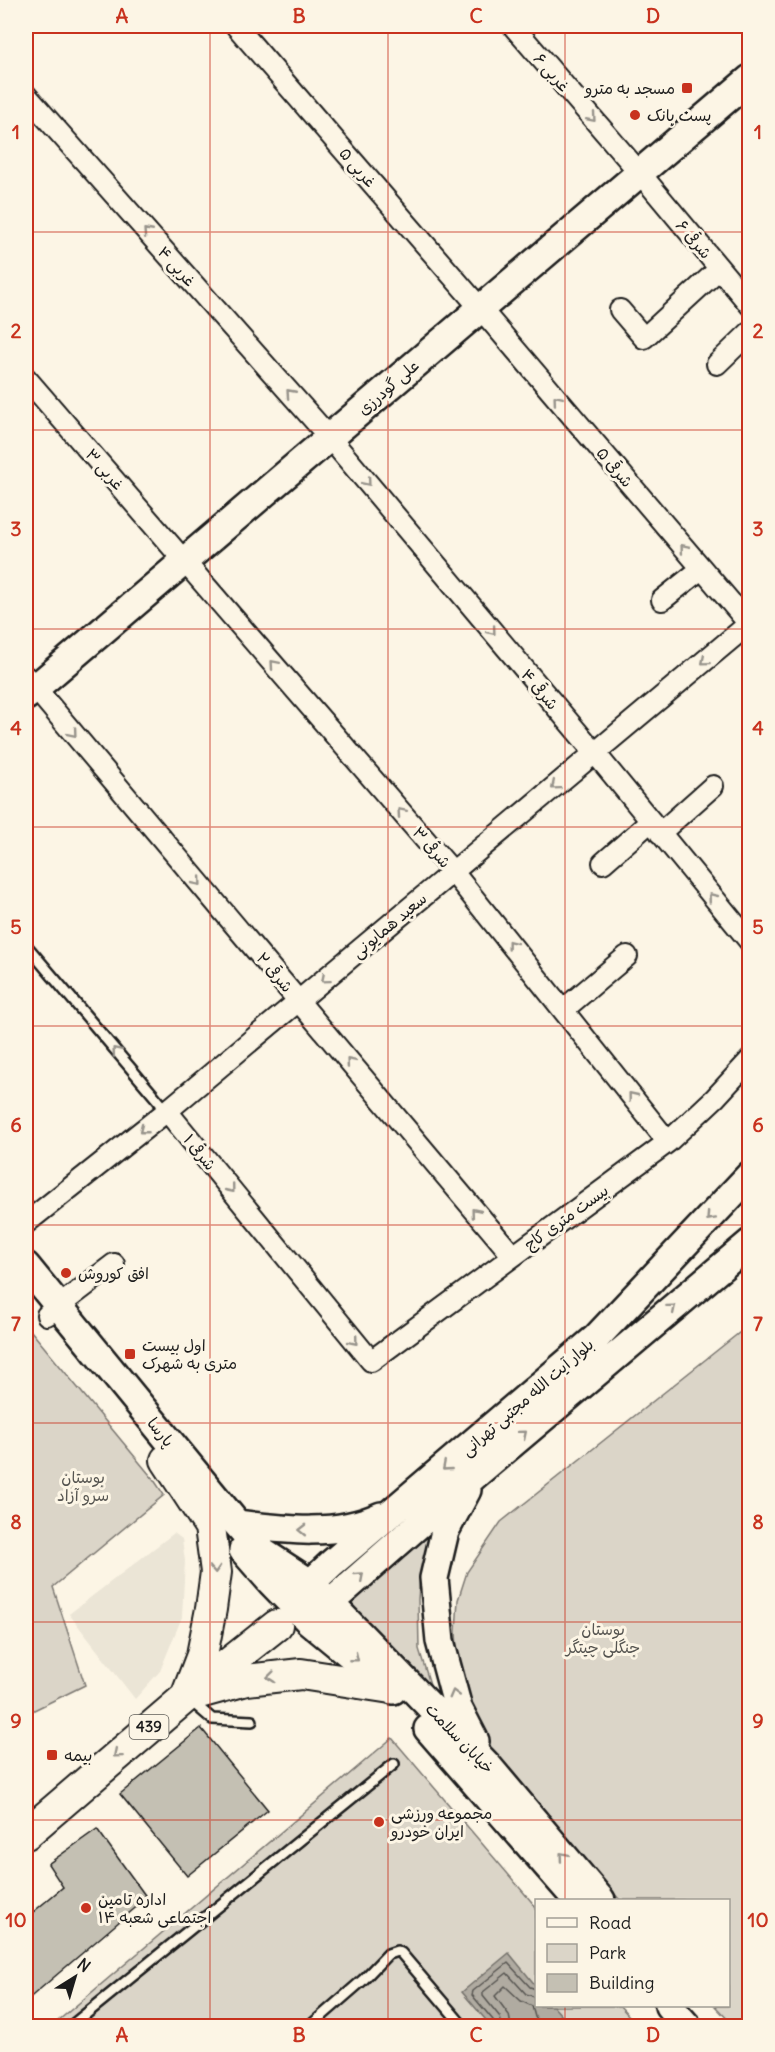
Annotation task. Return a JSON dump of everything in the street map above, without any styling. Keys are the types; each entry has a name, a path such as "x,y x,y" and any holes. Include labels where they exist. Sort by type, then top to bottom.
{"main road":[{"name":"علی گودرزی","path":"29,687 184,561 750,78"},
{"name":"بلوار آیت الله مجتبی تهرانی","path":"292,1616 310,1583 596,1338 750,1174"},
{"name":"بلوار آیت الله مجتبی تهرانی","path":"292,1616 329,1603 475,1475 750,1243"},
{"name":"پارسا","path":"26,1266 52,1311 166,1460 271,1582 292,1616"},
{"name":"پارسا","path":"26,1289 52,1311 261,1551 310,1583"},
{"path":"166,1460 210,1527 216,1572 212,1609 202,1655 186,1697"},
{"path":"475,1475 445,1532 434,1578 440,1641 458,1708 488,1766"},
{"path":"237,1524 304,1531 337,1528 367,1523 399,1508"},
{"name":"خیابان سلامت","path":"310,1583 488,1766 600,1899"},
{"name":"439","path":"26,1834 186,1697 292,1616"},
{"name":"خیابان سلامت","path":"292,1616 391,1688 576,1899"},
{"path":"186,1697 246,1680 301,1674 391,1688"}],"street":[{"name":"۵ غربی","path":"236,26 480,308"},
{"name":"۶ غربی","path":"513,26 639,172"},
{"name":"۴ غربی","path":"26,95 329,437"},
{"name":"۶ شرقی","path":"639,172 750,305"},
{"path":"620,310 644,338 719,269"},
{"name":"۵ شرقی","path":"480,308 749,624"},
{"path":"717,364 750,332"},
{"name":"۳ غربی","path":"26,378 184,561"},
{"name":"۴ شرقی","path":"329,437 595,753 750,942"},
{"name":"۳ شرقی","path":"184,561 453,872 668,1142"},
{"path":"662,600 701,568"},
{"name":"سعید همایونی","path":"26,1223 167,1111 749,624"},
{"name":"۲ شرقی","path":"29,687 299,1001 513,1256"},
{"path":"603,863 713,786"},
{"path":"563,1010 627,956"},
{"name":"بیست متری کاج","path":"371,1361 668,1142 715,1098 750,1060"},
{"name":"۱ شرقی","path":"167,1111 371,1361"},
{"path":"52,1311 114,1264"}],"lane":[{"name":"۱ شرقی","path":"26,945 167,1111"},
{"path":"186,1697 212,1719 252,1722"},
{"path":"71,2026 394,1764"},
{"path":"310,2026 363,1980 388,1954 397,1951 463,2026"}],"shaded area":[{"path":"174,1533 182,1539 185,1561 182,1617 160,1671 135,1699 69,1614"}],"green space":[{"name":"بوستان سرو آزاد","path":"26,1325 164,1495 53,1587 85,1685 26,1714"},
{"name":"بوستان جنگلی چیتگر","path":"749,1325 749,2026 734,2026 716,2007 730,2007 730,1899 619,1899 491,1757 468,1700 458,1666 456,1632 458,1600 467,1572 501,1522"},
{"path":"445,1516 425,1554 418,1599 419,1649 438,1710 349,1604"},
{"name":"مجموعه ورزشی ایران خودرو","path":"392,1738 535,1906 535,2007 621,2007 638,2026 52,2026"}],"water":[{"path":"509,1953 535,1985 535,2007 554,2007 571,2026 491,2026 462,1992"}],"building":[{"path":"201,1728 268,1810 187,1876 120,1794"},
{"name":"اداره تامین اجتماعی شعبه ۱۴","path":"97,1829 147,1898 26,2001 26,1918 63,1887 48,1864"}],"place":[{"name":"مسجد به مترو","path":"687,88"},
{"name":"پست بانک","path":"635,115"},
{"name":"افق کوروش","path":"66,1273"},
{"name":"اول بیست متری به شهرک","path":"130,1354"},
{"name":"بیمه","path":"52,1755"},
{"name":"مجموعه ورزشی ایران خودرو","path":"379,1822"},
{"name":"اداره تامین اجتماعی شعبه ۱۴","path":"86,1908"}]}
